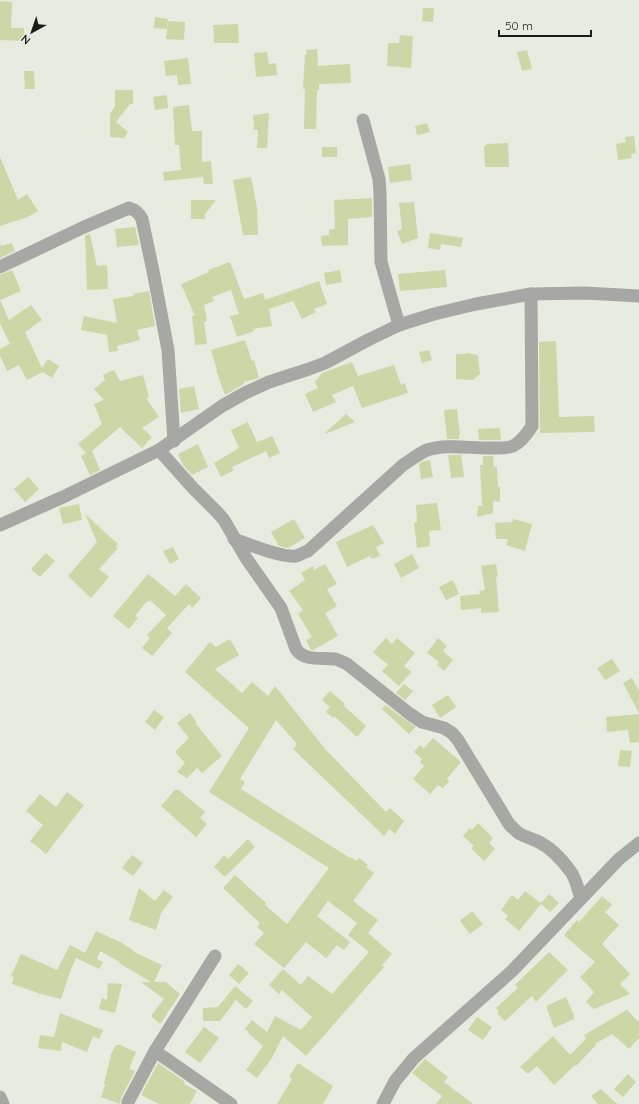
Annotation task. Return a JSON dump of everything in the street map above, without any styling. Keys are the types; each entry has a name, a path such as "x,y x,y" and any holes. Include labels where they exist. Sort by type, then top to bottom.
{"street":[{"path":"363,120 379,179 381,262 399,326"},
{"path":"0,267 84,227 129,208 134,209 138,213 142,219 168,350 174,441"},
{"path":"0,525 64,497 159,450 174,441 222,406 245,393 269,382 325,363 368,340 399,326 434,314 476,304 531,294 585,293 639,296"},
{"path":"234,539 286,556 296,556 308,551 417,455 428,450 452,447 505,448 514,445 521,440 532,426 531,294"},
{"path":"159,450 217,512 246,558 281,608 299,654 307,657 335,659 347,664 410,714 422,722 444,728 452,734 458,740 509,824 517,833 538,842 554,853 572,873 581,898"},
{"path":"383,1104 395,1081 414,1058 512,971 619,859 639,843"},
{"path":"128,1102 155,1051 215,956"},
{"path":"155,1051 231,1104"},
{"path":"0,1097 3,1104"}],"building":[{"path":"0,1 12,2 11,28 24,28 24,41 0,40"},
{"path":"423,8 434,8 433,22 422,21"},
{"path":"155,17 168,19 167,29 154,28"},
{"path":"168,21 185,22 184,40 166,39"},
{"path":"238,24 239,43 214,43 213,25"},
{"path":"400,35 413,36 411,68 387,66 388,43 399,43"},
{"path":"317,49 318,66 350,64 351,83 319,84 319,90 317,90 316,129 304,129 305,89 303,89 305,54 307,54 306,50"},
{"path":"527,50 532,69 522,71 517,52"},
{"path":"267,52 269,64 276,63 277,75 256,77 254,53"},
{"path":"188,58 191,84 178,85 177,75 166,76 164,61"},
{"path":"24,71 34,71 35,89 25,89"},
{"path":"115,90 133,90 133,104 130,104 116,122 128,132 124,138 110,137 110,114 115,106"},
{"path":"167,95 168,108 155,110 153,97"},
{"path":"189,105 192,131 202,131 202,162 211,161 213,184 204,184 203,177 164,181 163,172 181,170 179,145 175,145 173,107"},
{"path":"269,113 267,148 257,148 258,130 254,130 253,115"},
{"path":"427,123 430,132 417,135 415,126"},
{"path":"634,136 636,153 631,154 632,158 618,160 616,144 626,142 625,137"},
{"path":"508,143 509,167 485,167 484,146 486,146 486,144"},
{"path":"322,147 337,147 337,157 322,157"},
{"path":"0,157 18,200 27,194 38,211 28,217 0,226"},
{"path":"410,164 412,180 390,183 388,167"},
{"path":"251,177 257,208 258,235 243,235 233,180"},
{"path":"372,198 372,217 348,219 348,245 322,246 321,236 329,235 329,230 335,229 334,200"},
{"path":"191,200 216,200 205,214 205,219 191,219"},
{"path":"414,202 418,238 402,244 397,231 402,229 399,203"},
{"path":"135,227 139,245 117,247 115,229"},
{"path":"430,233 463,238 461,247 441,244 440,250 428,248"},
{"path":"90,234 97,266 107,265 108,289 87,290 85,235"},
{"path":"0,243 1,246 12,243 15,251 0,258"},
{"path":"230,262 244,299 263,293 265,300 319,281 327,304 314,309 316,312 302,319 293,301 269,309 272,326 253,329 254,331 237,337 230,316 239,314 231,290 212,297 214,301 204,305 207,321 204,322 207,344 195,345 192,316 195,316 181,284 209,272 208,270"},
{"path":"12,270 21,291 0,300 0,275"},
{"path":"340,270 342,282 326,285 324,273"},
{"path":"445,270 447,287 400,291 398,274"},
{"path":"149,291 155,326 137,330 140,340 117,346 118,351 109,352 107,335 81,330 84,316 117,323 113,299 134,296 133,294"},
{"path":"0,300 9,320 31,305 42,320 25,332 42,368 48,359 59,366 52,378 43,372 27,380 19,365 7,371 0,356 0,349 10,344 0,323"},
{"path":"245,340 252,361 254,360 259,378 244,382 244,384 225,395 211,350"},
{"path":"556,341 559,417 594,416 595,432 540,433 539,342"},
{"path":"429,350 432,360 422,363 419,352"},
{"path":"467,353 478,355 480,374 473,380 456,379 456,354"},
{"path":"352,362 358,376 394,365 401,385 405,383 408,393 362,408 353,386 332,395 336,402 313,412 305,394 318,388 315,382 322,373"},
{"path":"114,370 120,381 143,375 149,397 146,398 159,417 142,428 152,437 142,448 120,427 92,451 100,470 90,475 81,456 86,453 78,444 102,424 94,404 104,400 94,389 105,380 103,375"},
{"path":"194,386 199,409 181,413 179,389"},
{"path":"457,409 460,435 459,439 447,439 444,410"},
{"path":"346,414 355,422 325,434 325,433"},
{"path":"248,422 257,442 272,436 280,453 269,458 266,451 232,467 234,470 221,477 214,463 239,448 231,430"},
{"path":"500,428 501,440 479,440 478,429"},
{"path":"198,444 208,467 192,475 183,465 178,454"},
{"path":"448,455 461,455 464,477 451,478"},
{"path":"483,456 493,456 494,467 497,467 498,487 500,487 500,502 493,501 493,513 477,517 478,506 482,506 480,465 483,465"},
{"path":"430,460 433,477 421,479 419,464 423,461"},
{"path":"28,477 39,489 25,502 14,489"},
{"path":"437,503 441,530 429,531 430,546 417,548 414,523 417,522 416,505"},
{"path":"79,504 82,520 63,524 59,508"},
{"path":"85,514 118,544 116,546 118,548 99,569 109,577 91,598 68,576 97,542"},
{"path":"294,519 305,538 288,548 279,546 271,532"},
{"path":"513,519 532,524 525,551 506,545 508,539 496,539 495,523 512,522"},
{"path":"373,525 384,543 376,547 380,556 372,559 370,556 347,567 336,542"},
{"path":"173,547 179,559 170,564 163,551"},
{"path":"46,553 55,561 40,577 31,569"},
{"path":"412,554 419,568 401,578 394,564"},
{"path":"325,564 337,584 327,589 337,606 325,613 338,636 311,650 306,640 312,637 298,614 303,610 289,591 305,580 301,573 313,566 314,570"},
{"path":"496,564 498,576 496,577 499,612 481,613 481,608 461,610 460,596 480,594 479,591 485,590 481,566"},
{"path":"148,574 175,596 186,584 201,598 192,608 189,604 167,628 172,633 152,656 142,648 150,638 147,635 166,615 150,600 149,602 147,601 135,616 138,618 129,629 113,616"},
{"path":"453,580 459,594 446,600 439,587"},
{"path":"386,638 392,644 397,638 415,653 404,666 411,672 399,686 382,671 388,665 373,652"},
{"path":"438,638 447,646 443,651 453,660 444,671 437,665 439,662 427,653"},
{"path":"230,639 239,655 215,669 242,693 252,682 268,696 275,686 326,750 386,812 390,808 404,821 395,834 389,829 384,836 293,749 297,744 276,720 240,779 245,782 241,789 350,858 351,857 357,861 359,858 368,865 366,867 374,873 353,901 378,920 368,933 392,954 382,965 384,967 306,1056 283,1036 272,1058 257,1078 246,1070 263,1046 245,1029 252,1020 267,1032 275,1016 301,1030 312,1017 282,990 279,994 269,985 283,969 301,985 308,976 332,994 369,952 348,935 357,923 328,901 317,916 350,942 344,950 337,945 326,958 306,942 284,968 254,944 264,933 257,927 260,923 223,888 235,875 266,903 265,905 287,924 329,868 209,792 249,728 185,672 210,642 216,647"},
{"path":"612,659 620,671 605,680 597,668"},
{"path":"632,678 639,691 639,713 623,683"},
{"path":"404,684 413,691 405,700 396,693"},
{"path":"330,691 366,726 357,737 334,716 333,718 326,712 330,707 322,700"},
{"path":"448,695 456,707 440,718 432,705"},
{"path":"385,705 416,727 409,734 382,709"},
{"path":"154,710 164,717 155,730 145,722"},
{"path":"190,713 197,723 196,724 222,756 202,773 197,768 187,778 177,772 185,763 175,752 189,738 177,723"},
{"path":"639,714 639,742 630,743 628,730 607,732 606,717"},
{"path":"433,738 461,762 447,779 449,781 443,788 438,785 430,794 413,779 424,766 420,762 422,759 414,752 420,745 424,748"},
{"path":"620,750 632,751 630,767 618,766"},
{"path":"175,790 179,790 205,812 200,818 207,824 196,837 161,806"},
{"path":"67,792 84,805 46,854 30,841 43,825 26,811 40,794 56,807"},
{"path":"478,823 493,838 489,843 495,849 484,861 471,848 474,846 463,836 470,828 472,830"},
{"path":"248,839 255,847 225,877 214,867 224,855 228,859"},
{"path":"132,855 143,863 133,876 122,868"},
{"path":"139,888 155,901 164,890 173,897 161,913 156,930 129,920"},
{"path":"525,891 541,903 549,894 559,903 550,912 541,904 519,931 505,919 508,916 501,910 512,895 518,900"},
{"path":"602,896 612,905 605,912 619,925 602,944 630,974 620,984 630,994 594,1009 586,1002 594,992 580,977 595,962 564,935 577,920 579,922"},
{"path":"472,911 483,924 470,934 460,921"},
{"path":"96,931 122,943 134,952 162,965 154,982 166,982 180,994 160,1024 151,1016 164,999 141,982 151,982 100,951 97,959 103,962 99,969 76,958 61,999 12,984 14,977 11,976 21,954 57,970 70,945 85,953"},
{"path":"549,952 568,970 559,979 557,978 558,980 536,1002 532,996 505,1021 497,1013 499,1012 496,1008 518,988 515,985"},
{"path":"238,964 249,973 239,984 229,975"},
{"path":"108,983 122,984 115,1013 99,1009 102,998 107,1000"},
{"path":"235,986 253,1001 246,1009 236,1000 220,1021 203,1021 203,1008 218,1007"},
{"path":"566,997 574,1015 574,1019 554,1028 546,1006"},
{"path":"627,1010 639,1022 639,1038 629,1049 612,1034 595,1044 596,1045 576,1066 575,1065 554,1085 537,1066 528,1074 520,1067 553,1036 570,1055 586,1039 584,1035"},
{"path":"60,1013 103,1030 99,1039 93,1036 87,1052 62,1042 61,1051 38,1048 40,1035 54,1037"},
{"path":"477,1017 492,1027 483,1040 468,1030"},
{"path":"204,1027 219,1038 200,1063 185,1052"},
{"path":"116,1045 120,1045 136,1052 129,1069 135,1071 121,1098 120,1104 101,1097 111,1054"},
{"path":"425,1059 448,1077 444,1082 473,1104 436,1104 442,1096 412,1073"},
{"path":"158,1063 185,1082 184,1084 197,1091 190,1104 159,1104 141,1095"},
{"path":"298,1063 333,1086 323,1104 277,1104 292,1079 289,1077"},
{"path":"628,1074 636,1082 623,1097 614,1089"},
{"path":"601,1089 617,1104 598,1104 591,1096"}]}
